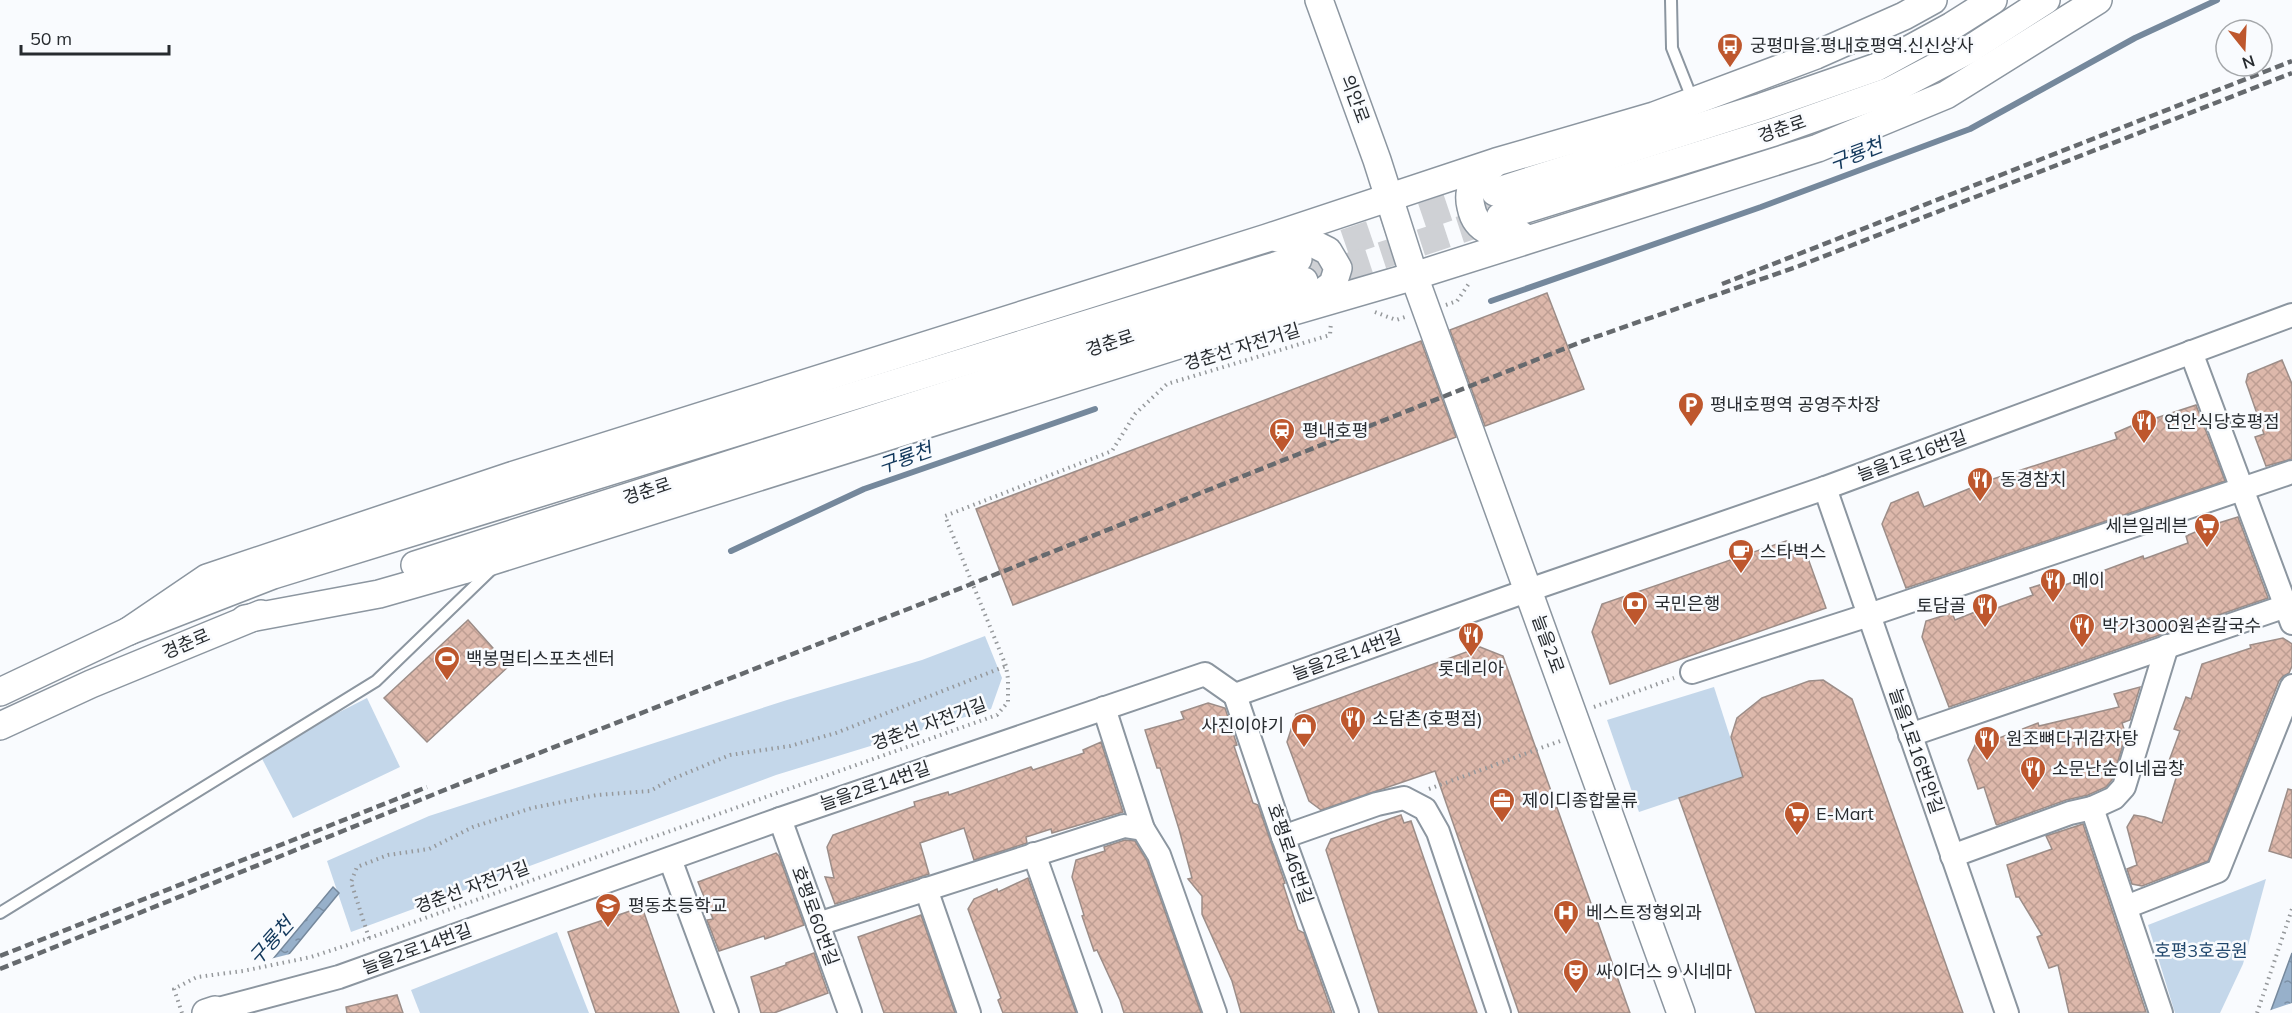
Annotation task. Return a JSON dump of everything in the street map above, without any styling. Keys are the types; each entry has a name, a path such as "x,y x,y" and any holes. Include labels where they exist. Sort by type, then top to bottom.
{"street":[{"name":"의안로","path":"1319,0 1390,198 1414,276"},
{"path":"129,631 207,578 511,476 1267,238 1496,162 1654,116 1816,55 1905,8 1933,0"},
{"name":"경춘로","path":"1993,0 1952,26 1877,67 1498,204 1774,132 1890,91 1970,49 2046,0"},
{"path":"245,619 379,594 1168,348 1414,276 1818,148 1946,94 2098,0"},
{"path":"1496,162 1473,182 1469,197 1473,220 1484,229 1506,236 1548,234"},
{"path":"1267,238 1295,239 1314,243 1329,251 1338,268 1334,284 1318,297 1292,312"},
{"name":"경춘로","path":"0,692 129,631 273,575 1301,270 245,619 91,684 0,726"},
{"name":"늘을2로","path":"1414,276 1681,1013"},
{"name":"늘을1로16번길","path":"1529,590 1825,488 2292,315"},
{"path":"1910,735 2168,646 2290,611 2191,352"},
{"path":"1692,672 1869,615 2292,472"},
{"name":"늘을1로16번안길","path":"1825,488 2007,1013"},
{"name":"늘을2로14번길","path":"212,1012 339,977 780,819 1205,674 1235,695 1529,590"},
{"path":"1952,856 2070,813 2092,808 2114,798 2124,787 2168,646"},
{"path":"2126,907 2218,871 2292,686"},
{"name":"호평로46번길","path":"1235,695 1283,837 1347,1013"},
{"path":"1104,708 1143,829 1159,855 1215,1013"},
{"path":"1283,837 1377,804 1404,798 1425,808 1438,832 1499,1013"},
{"path":"2092,808 2161,1013"},
{"name":"호평로60번길","path":"780,819 850,1013"},
{"path":"818,924 1124,826 1143,829"},
{"path":"1035,854 1090,1013"},
{"path":"670,859 727,1013"},
{"path":"926,889 969,1013"}],"lane":[{"path":"1671,0 1672,48 1693,101"},
{"path":"0,913 376,681 505,556"}],"path":[{"path":"1370,310 1396,320 1457,301 1476,273"},
{"name":"경춘선 자전거길","path":"182,1013 174,989 197,977 243,971 311,957 997,715 1008,702 1006,666 945,516 1113,451 1135,414 1167,384 1330,335 1331,318"},
{"path":"369,938 351,882 357,867 388,855 429,849 473,827 532,808 597,795 650,791 730,754 790,746 836,733 1006,666"},
{"path":"1404,798 1692,672"},
{"path":"2257,1013 2292,909"}],"green space":[{"path":"985,636 1002,678 991,709 776,775 351,932 327,861 429,816 787,700 922,660"},
{"path":"1714,687 1743,777 1639,812 1607,720"},
{"path":"367,698 400,767 293,818 259,753"},
{"name":"호평3호공원","path":"2266,879 2243,964 2220,1013 2175,1013 2148,925"},
{"path":"557,932 589,1013 420,1013 411,990"}],"water":[{"path":"333,887 339,893 271,976 263,971"},
{"path":"2292,953 2292,1013 2270,1013"}],"pier":[{"path":"294,953 244,1013 220,1011 270,959"},
{"path":"2292,1003 2292,1013 2267,1013 2268,1011"}],"building":[{"path":"1547,293 1584,389 1485,426 1450,330"},
{"path":"1421,341 1456,437 1013,605 976,509"},
{"path":"2282,360 2292,384 2292,459 2266,466 2255,437 2264,434 2246,382 2248,374"},
{"path":"2196,405 2225,481 1906,588 1882,524 1891,503 1918,492 1924,507 1993,479 2117,439 2115,433 2152,417 2153,419"},
{"path":"2238,517 2268,598 1949,707 1922,637 1926,621 1952,613 1955,620 1995,604 1997,608 2033,595 2030,588 2062,578 2065,585 2143,556 2144,559 2188,543 2186,536"},
{"path":"1786,541 1805,550 1826,608 1610,684 1592,632 1602,604"},
{"name":"백봉멀티스포츠센터","path":"468,620 509,666 427,742 384,698"},
{"path":"2283,638 2292,644 2292,666 2289,673 2279,681 2208,861 2142,886 2132,884 2127,869 2137,865 2127,827 2134,815 2162,823 2177,775 2166,769 2180,731 2174,729 2186,697 2191,699 2202,664 2251,648 2250,645"},
{"path":"1480,647 1503,656 1630,1013 1519,1013 1435,771 1321,810 1309,801 1287,742 1296,714"},
{"name":"E-Mart","path":"1823,680 1852,699 1963,1013 1756,1013 1679,798 1743,777 1731,737 1737,718 1762,698 1809,681"},
{"path":"2140,687 2130,720 2122,723 2126,735 2112,780 2106,787 2088,795 2066,800 1996,824 1984,787 1978,789 1968,760 1977,741 1993,736 1994,740 2038,723 2039,726 2119,707 2114,694"},
{"path":"1208,703 1225,708 1237,745 1234,746 1253,803 1258,805 1285,883 1283,884 1298,930 1304,933 1332,1013 1241,1013 1232,981 1202,914 1202,896 1188,879 1192,878 1179,829 1160,768 1157,768 1145,730 1184,719 1181,712"},
{"path":"1101,742 1123,812 1052,833 1051,829 1026,837 1027,843 974,860 964,828 920,843 929,874 835,904 825,877 834,878 827,847 833,835 915,806 914,802 948,792 949,795 1031,767 1033,770 1084,753 1083,750"},
{"path":"2288,789 2292,790 2292,858 2269,851"},
{"path":"1401,815 1404,823 1411,821 1477,1013 1379,1013 1326,850 1331,839"},
{"path":"2083,824 2146,1012 2069,1013 2058,965 2049,968 2037,937 2042,935 2019,897 2016,897 2007,865 2052,849 2046,836"},
{"path":"1125,840 1135,841 1147,861 1201,1013 1124,1013 1097,950 1094,951 1072,877 1076,860 1105,851 1104,847"},
{"path":"776,853 804,925 765,939 764,936 719,951 707,920 713,919 698,882"},
{"path":"1028,878 1076,1013 1003,1013 998,1000 1001,998 968,909 974,899 997,889 998,892"},
{"path":"642,907 679,1013 596,1013 568,932"},
{"path":"921,915 955,1013 884,1013 858,937"},
{"path":"814,953 828,993 774,1013 761,1013 751,977"},
{"path":"397,995 403,1013 347,1013 346,1007"}],"waterway":[{"name":"구룡천","path":"1491,301 1761,207 1970,129 2135,38 2217,0"},
{"name":"구룡천","path":"731,551 864,489 1095,409"}],"tunnel":[{"path":"1306,256 1491,193"},
{"path":"1304,281 1499,217"}],"railway":[{"path":"1722,284 2292,61"},
{"path":"0,969 462,783 1581,342 1799,266 2292,73"},
{"path":"0,956 427,787"}],"place":[{"name":"궁평마을.평내호평역.신신상사","path":"1730,69"},
{"name":"평내호평역 공영주차장","path":"1691,428"},
{"name":"연안식당호평점","path":"2144,445"},
{"name":"평내호평","path":"1282,454"},
{"name":"동경참치","path":"1980,503"},
{"name":"세븐일레븐","path":"2207,549"},
{"name":"스타벅스","path":"1741,575"},
{"name":"메이","path":"2053,604"},
{"name":"국민은행","path":"1635,627"},
{"name":"토담골","path":"1985,629"},
{"name":"박가3000원손칼국수","path":"2082,649"},
{"name":"롯데리아","path":"1471,658"},
{"name":"백봉멀티스포츠센터","path":"447,682"},
{"name":"소담촌(호평점)","path":"1353,742"},
{"name":"사진이야기","path":"1304,749"},
{"name":"원조뼈다귀감자탕","path":"1987,762"},
{"name":"소문난순이네곱창","path":"2033,792"},
{"name":"제이디종합물류","path":"1502,824"},
{"name":"E-Mart","path":"1797,837"},
{"name":"평동초등학교","path":"608,929"},
{"name":"베스트정형외과","path":"1566,936"},
{"name":"싸이더스 9 시네마","path":"1576,995"}]}
